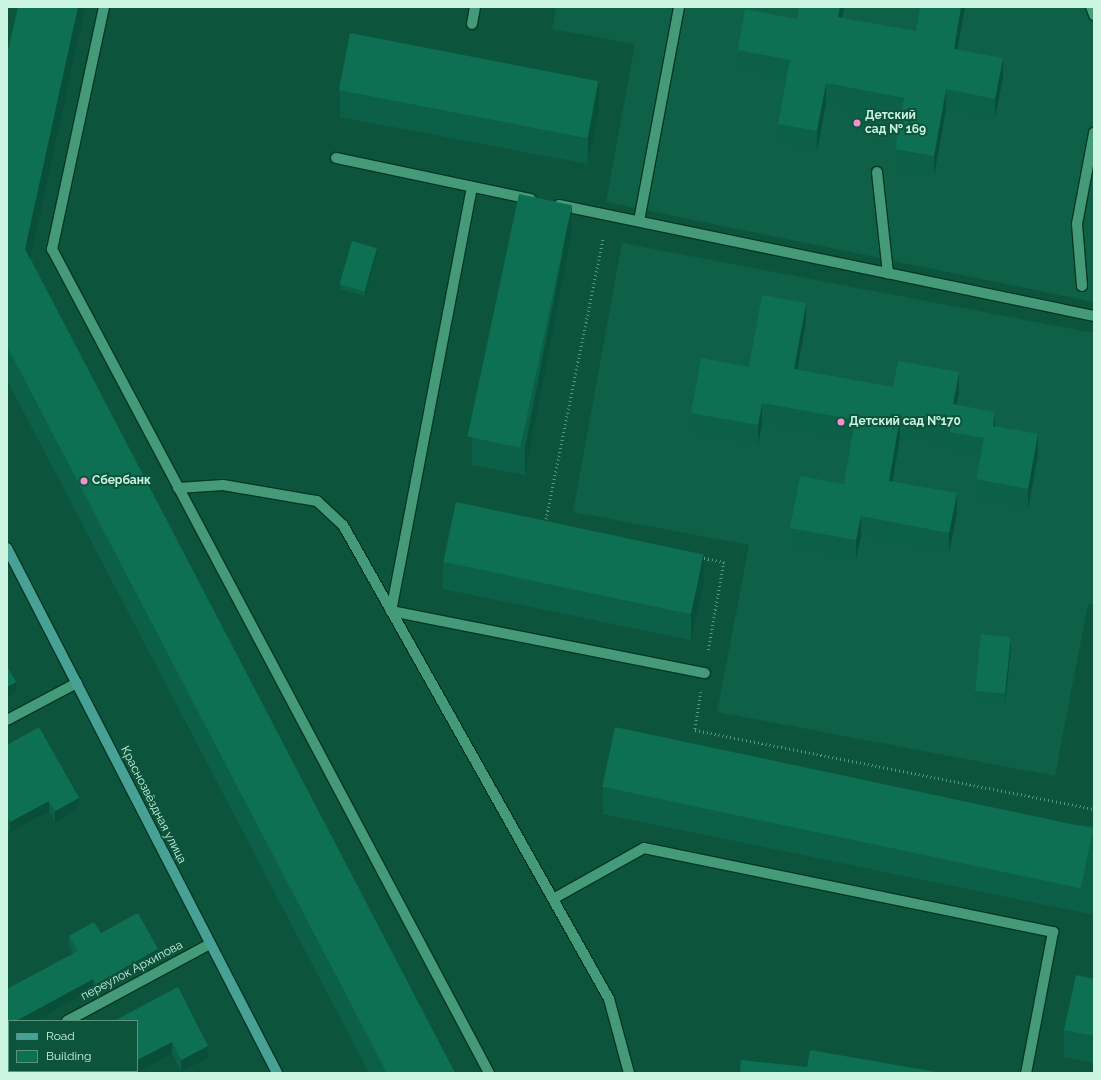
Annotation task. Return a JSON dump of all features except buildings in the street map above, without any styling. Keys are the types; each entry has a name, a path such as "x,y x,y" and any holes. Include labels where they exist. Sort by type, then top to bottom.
{"street":[{"path":"104,7 52,249 489,1073"},
{"path":"472,24 475,7"},
{"path":"639,221 679,7"},
{"path":"1092,7 1094,15"},
{"path":"1082,286 1077,224 1094,133"},
{"path":"336,158 1094,316"},
{"path":"877,172 888,273"},
{"path":"391,611 472,186"},
{"path":"178,488 223,485 317,501 343,525 609,999 629,1073"},
{"name":"Краснозвёздная улица","path":"7,548 277,1073"},
{"path":"391,611 705,673"},
{"path":"7,720 76,683"},
{"path":"553,899 644,848 1053,932 1026,1073"},
{"name":"переулок Архипова","path":"69,1020 210,944"}],"path":[{"path":"552,527 545,525 603,237"},
{"path":"693,556 724,562 695,730 1094,809"}],"shaded area":[{"name":"Детский сад № 169","path":"556,7 1094,7 1094,302 606,202 635,44 552,29"},
{"name":"Детский сад №170","path":"622,243 1094,333 1094,605 1088,604 1055,776 717,712 749,545 573,512"}],"place":[{"name":"Детский сад № 169","path":"857,123"},
{"name":"Детский сад №170","path":"841,422"},
{"name":"Сбербанк","path":"84,481"}]}
